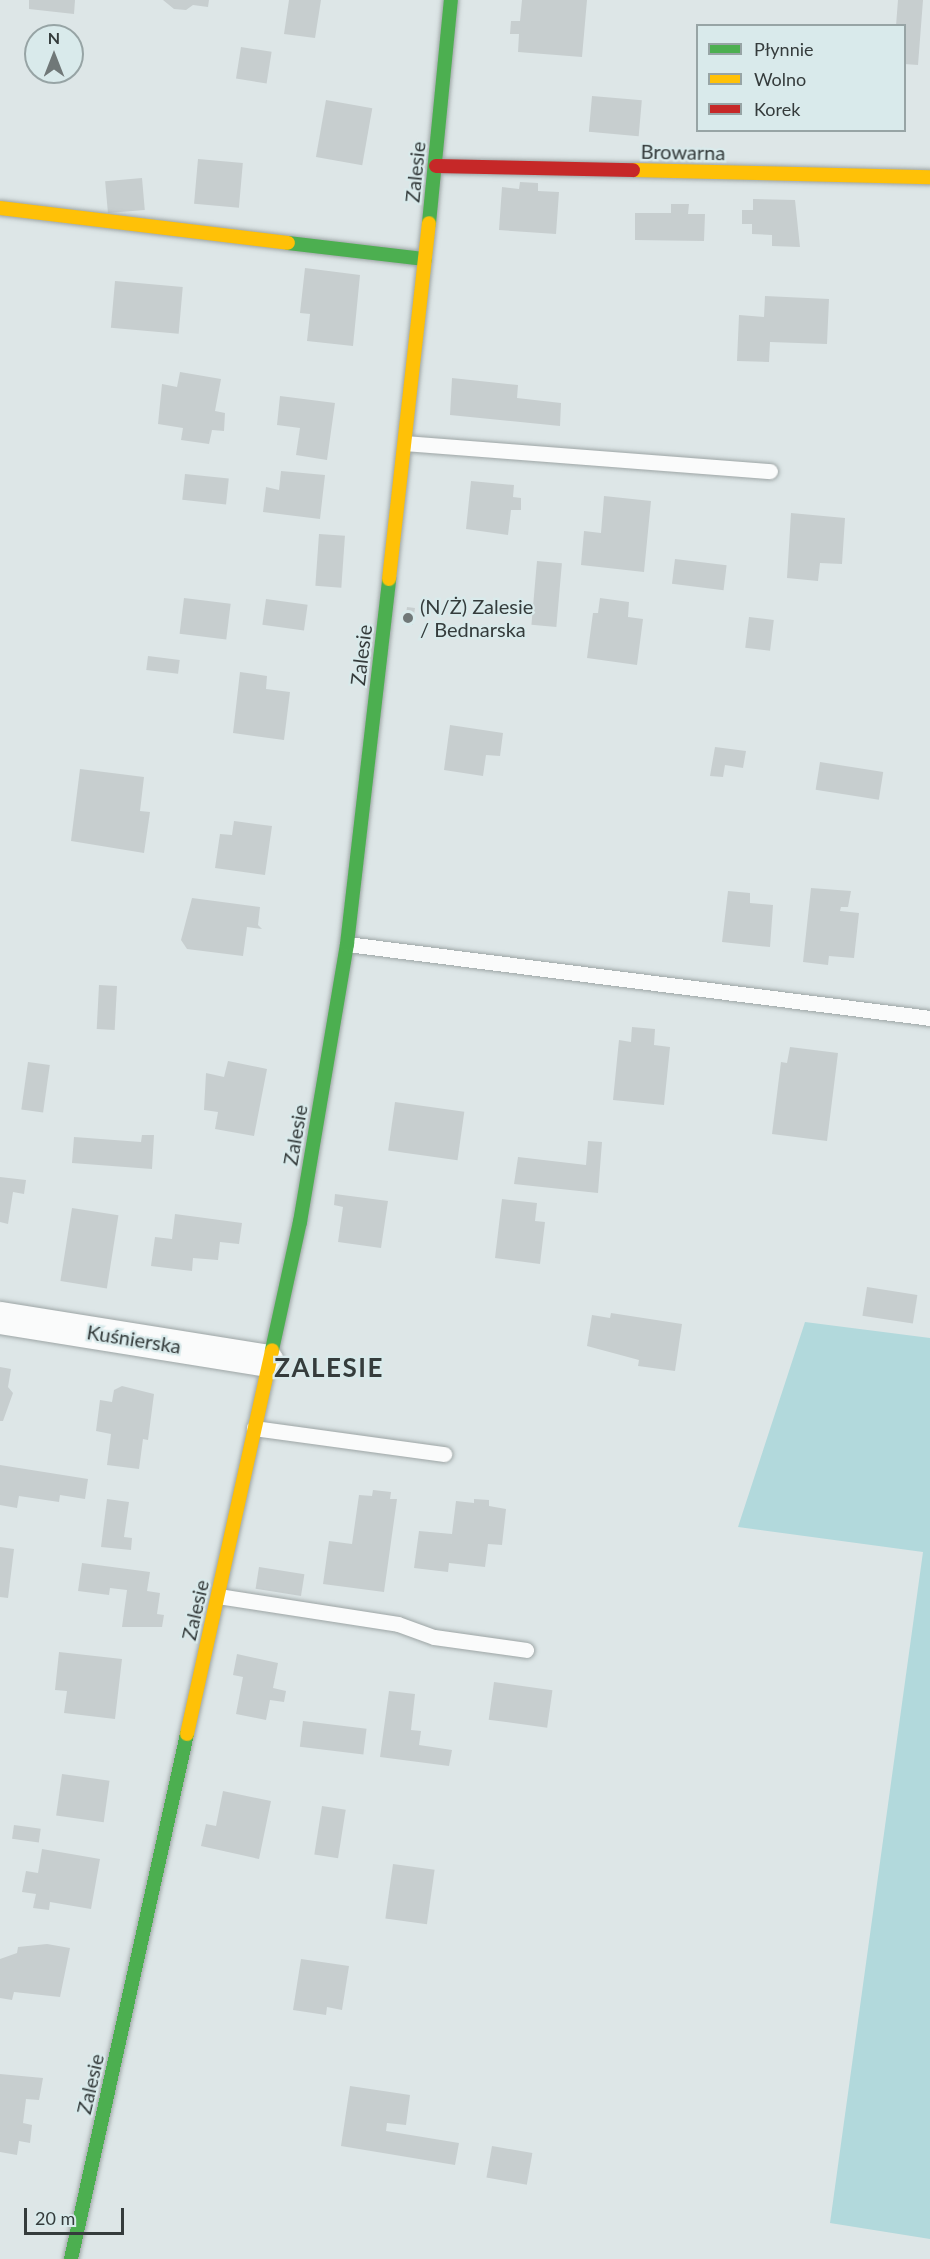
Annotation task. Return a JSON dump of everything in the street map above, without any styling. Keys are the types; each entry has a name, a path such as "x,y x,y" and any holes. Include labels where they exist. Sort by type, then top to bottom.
{"street":[{"name":"Zalesie","path":"71,2259 300,1221 347,944 436,166 451,0"},
{"name":"Browarna","path":"436,166 930,177"},
{"path":"0,208 425,259"},
{"name":"Kuśnierska","path":"0,1318 268,1361"}],"lane":[{"path":"405,443 770,471"},
{"path":"347,944 930,1018"},
{"path":"254,1428 444,1454"},
{"path":"218,1596 399,1624 434,1637 526,1650"}],"shaded area":[{"path":"805,1322 930,1338 930,2239 830,2223 923,1552 738,1527"}],"building":[{"path":"29,0 75,0 74,14 29,9"},
{"path":"163,0 209,0 208,7 193,5 186,10 174,9"},
{"path":"289,0 321,0 315,38 284,34"},
{"path":"522,0 587,0 582,57 518,52 519,34 510,34 511,21 520,21"},
{"path":"898,0 923,0 918,65 906,64 906,24 896,24"},
{"path":"241,47 272,52 267,83 236,79"},
{"path":"592,96 642,100 639,136 589,132"},
{"path":"326,100 372,108 362,165 316,157"},
{"path":"198,159 243,163 239,208 194,204"},
{"path":"142,178 145,210 108,213 105,181"},
{"path":"520,182 538,183 538,191 559,192 556,234 499,230 502,187 519,189"},
{"path":"753,199 795,200 800,247 772,246 772,235 752,234 752,224 742,224 742,210 753,210"},
{"path":"671,204 689,204 688,214 705,214 704,241 635,240 635,213 671,213"},
{"path":"305,268 360,275 353,346 307,341 310,314 300,313"},
{"path":"115,281 183,287 179,334 111,328"},
{"path":"765,296 829,299 827,344 770,342 769,362 737,361 739,315 764,317"},
{"path":"180,372 221,379 215,411 225,413 224,431 212,430 209,444 181,440 183,428 158,424 162,384 177,387"},
{"path":"452,378 518,385 517,398 561,403 560,426 450,415"},
{"path":"280,396 335,403 327,460 296,455 300,428 277,425"},
{"path":"281,471 325,475 320,519 263,512 266,487 279,490"},
{"path":"185,474 229,479 226,504 182,500"},
{"path":"471,481 514,485 513,497 521,498 521,510 511,510 508,535 466,529"},
{"path":"604,496 651,501 644,572 581,565 584,531 601,533"},
{"path":"791,513 845,518 842,564 820,563 818,581 787,578"},
{"path":"319,534 345,536 341,588 315,586"},
{"path":"675,559 727,565 724,590 672,584"},
{"path":"537,561 562,563 556,627 531,625"},
{"path":"184,598 231,604 226,639 180,634"},
{"path":"600,598 629,602 628,617 643,619 637,665 587,658 593,613 598,613"},
{"path":"266,599 308,605 304,631 262,625"},
{"path":"407,607 415,608 413,625 405,624"},
{"path":"749,617 774,620 770,651 745,648"},
{"path":"148,656 180,660 178,674 146,670"},
{"path":"240,672 267,676 266,689 290,692 284,740 233,733"},
{"path":"450,725 503,733 500,756 486,755 483,776 444,770"},
{"path":"715,747 746,751 743,768 725,765 723,777 710,776"},
{"path":"820,762 883,772 879,800 816,790"},
{"path":"80,769 144,777 140,811 150,812 144,853 71,841"},
{"path":"234,821 272,826 265,875 215,868 220,834 232,835"},
{"path":"811,888 851,891 848,907 841,907 840,911 859,913 854,958 829,956 828,965 803,962"},
{"path":"728,891 750,893 750,903 773,905 770,947 722,942"},
{"path":"192,898 260,907 258,925 262,929 247,927 243,956 187,949 181,940"},
{"path":"99,985 117,986 115,1030 97,1029"},
{"path":"632,1027 655,1029 654,1045 670,1047 664,1105 613,1100 619,1040 631,1042"},
{"path":"790,1047 838,1053 827,1141 772,1134 781,1062 787,1063"},
{"path":"228,1061 267,1069 254,1136 215,1129 218,1112 204,1110 206,1073 224,1077"},
{"path":"28,1062 50,1065 43,1113 21,1110"},
{"path":"395,1102 464,1112 457,1160 388,1151"},
{"path":"142,1135 154,1135 152,1169 72,1163 74,1137 141,1142"},
{"path":"588,1141 602,1142 598,1193 514,1184 518,1157 586,1165"},
{"path":"0,1177 26,1180 24,1194 13,1192 8,1224 0,1222"},
{"path":"335,1194 388,1201 381,1248 338,1242 343,1207 334,1205"},
{"path":"502,1199 537,1203 535,1221 545,1222 540,1264 495,1258"},
{"path":"72,1208 118,1215 107,1288 60,1281"},
{"path":"175,1214 242,1223 239,1244 220,1242 218,1260 193,1258 192,1271 151,1266 155,1237 172,1239"},
{"path":"867,1287 917,1295 913,1324 862,1316"},
{"path":"611,1313 682,1324 675,1371 638,1366 639,1360 587,1346 592,1315 610,1318"},
{"path":"0,1367 11,1369 8,1387 13,1393 3,1421 0,1421"},
{"path":"122,1386 154,1394 148,1440 143,1439 139,1469 107,1465 111,1434 96,1431 100,1400 112,1402 114,1390"},
{"path":"0,1465 88,1479 85,1499 60,1495 59,1502 19,1496 17,1508 0,1505"},
{"path":"373,1490 391,1492 390,1499 397,1499 384,1592 323,1584 329,1541 352,1544 359,1495 372,1496"},
{"path":"107,1499 129,1502 124,1537 132,1538 131,1550 101,1547"},
{"path":"474,1499 489,1500 489,1506 506,1509 502,1545 488,1544 485,1567 449,1563 448,1572 414,1568 419,1531 452,1534 456,1501 474,1503"},
{"path":"0,1547 14,1549 8,1598 0,1597"},
{"path":"82,1563 150,1572 147,1591 160,1593 157,1614 164,1615 162,1627 122,1627 127,1590 110,1588 109,1595 78,1591"},
{"path":"259,1567 304,1574 301,1596 256,1589"},
{"path":"59,1652 122,1659 115,1719 64,1713 67,1691 55,1690"},
{"path":"237,1654 278,1663 273,1688 286,1691 284,1702 270,1700 266,1720 236,1714 243,1677 233,1675"},
{"path":"494,1682 552,1690 547,1728 489,1720"},
{"path":"389,1691 415,1694 411,1730 421,1731 419,1745 452,1750 449,1766 380,1757"},
{"path":"303,1721 367,1729 363,1755 300,1747"},
{"path":"62,1774 110,1781 104,1822 56,1816"},
{"path":"223,1791 271,1801 259,1859 201,1846 206,1824 216,1826"},
{"path":"322,1806 346,1810 338,1858 314,1854"},
{"path":"14,1825 41,1829 39,1843 12,1839"},
{"path":"42,1849 100,1859 91,1909 50,1902 49,1910 33,1908 36,1894 22,1892 26,1871 38,1873"},
{"path":"393,1864 435,1870 427,1924 385,1918"},
{"path":"47,1944 70,1948 60,1997 14,1992 12,2000 0,1998 0,1959 17,1953 18,1947"},
{"path":"301,1959 349,1966 342,2010 327,2007 326,2015 293,2010"},
{"path":"0,2074 43,2078 39,2100 26,2099 23,2123 32,2125 30,2143 19,2141 17,2155 0,2152"},
{"path":"350,2086 410,2095 406,2125 387,2123 386,2131 459,2143 455,2165 341,2146"},
{"path":"492,2146 532,2153 527,2185 486,2178"}],"traffic: fast":[{"path":"429,223 451,0"},
{"path":"288,243 425,259"},
{"path":"272,1350 300,1222 347,944 389,579"},
{"path":"71,2259 187,1734"}],"traffic: slow":[{"path":"633,170 930,177"},
{"path":"0,208 288,243"},
{"path":"389,579 429,223"},
{"path":"187,1734 272,1350"}],"traffic: jam":[{"path":"436,166 633,170"}],"place":[{"name":"(N/Ż) Zalesie / Bednarska","path":"408,618"}],"district":[{"name":"ZALESIE","path":"329,1368"}]}
